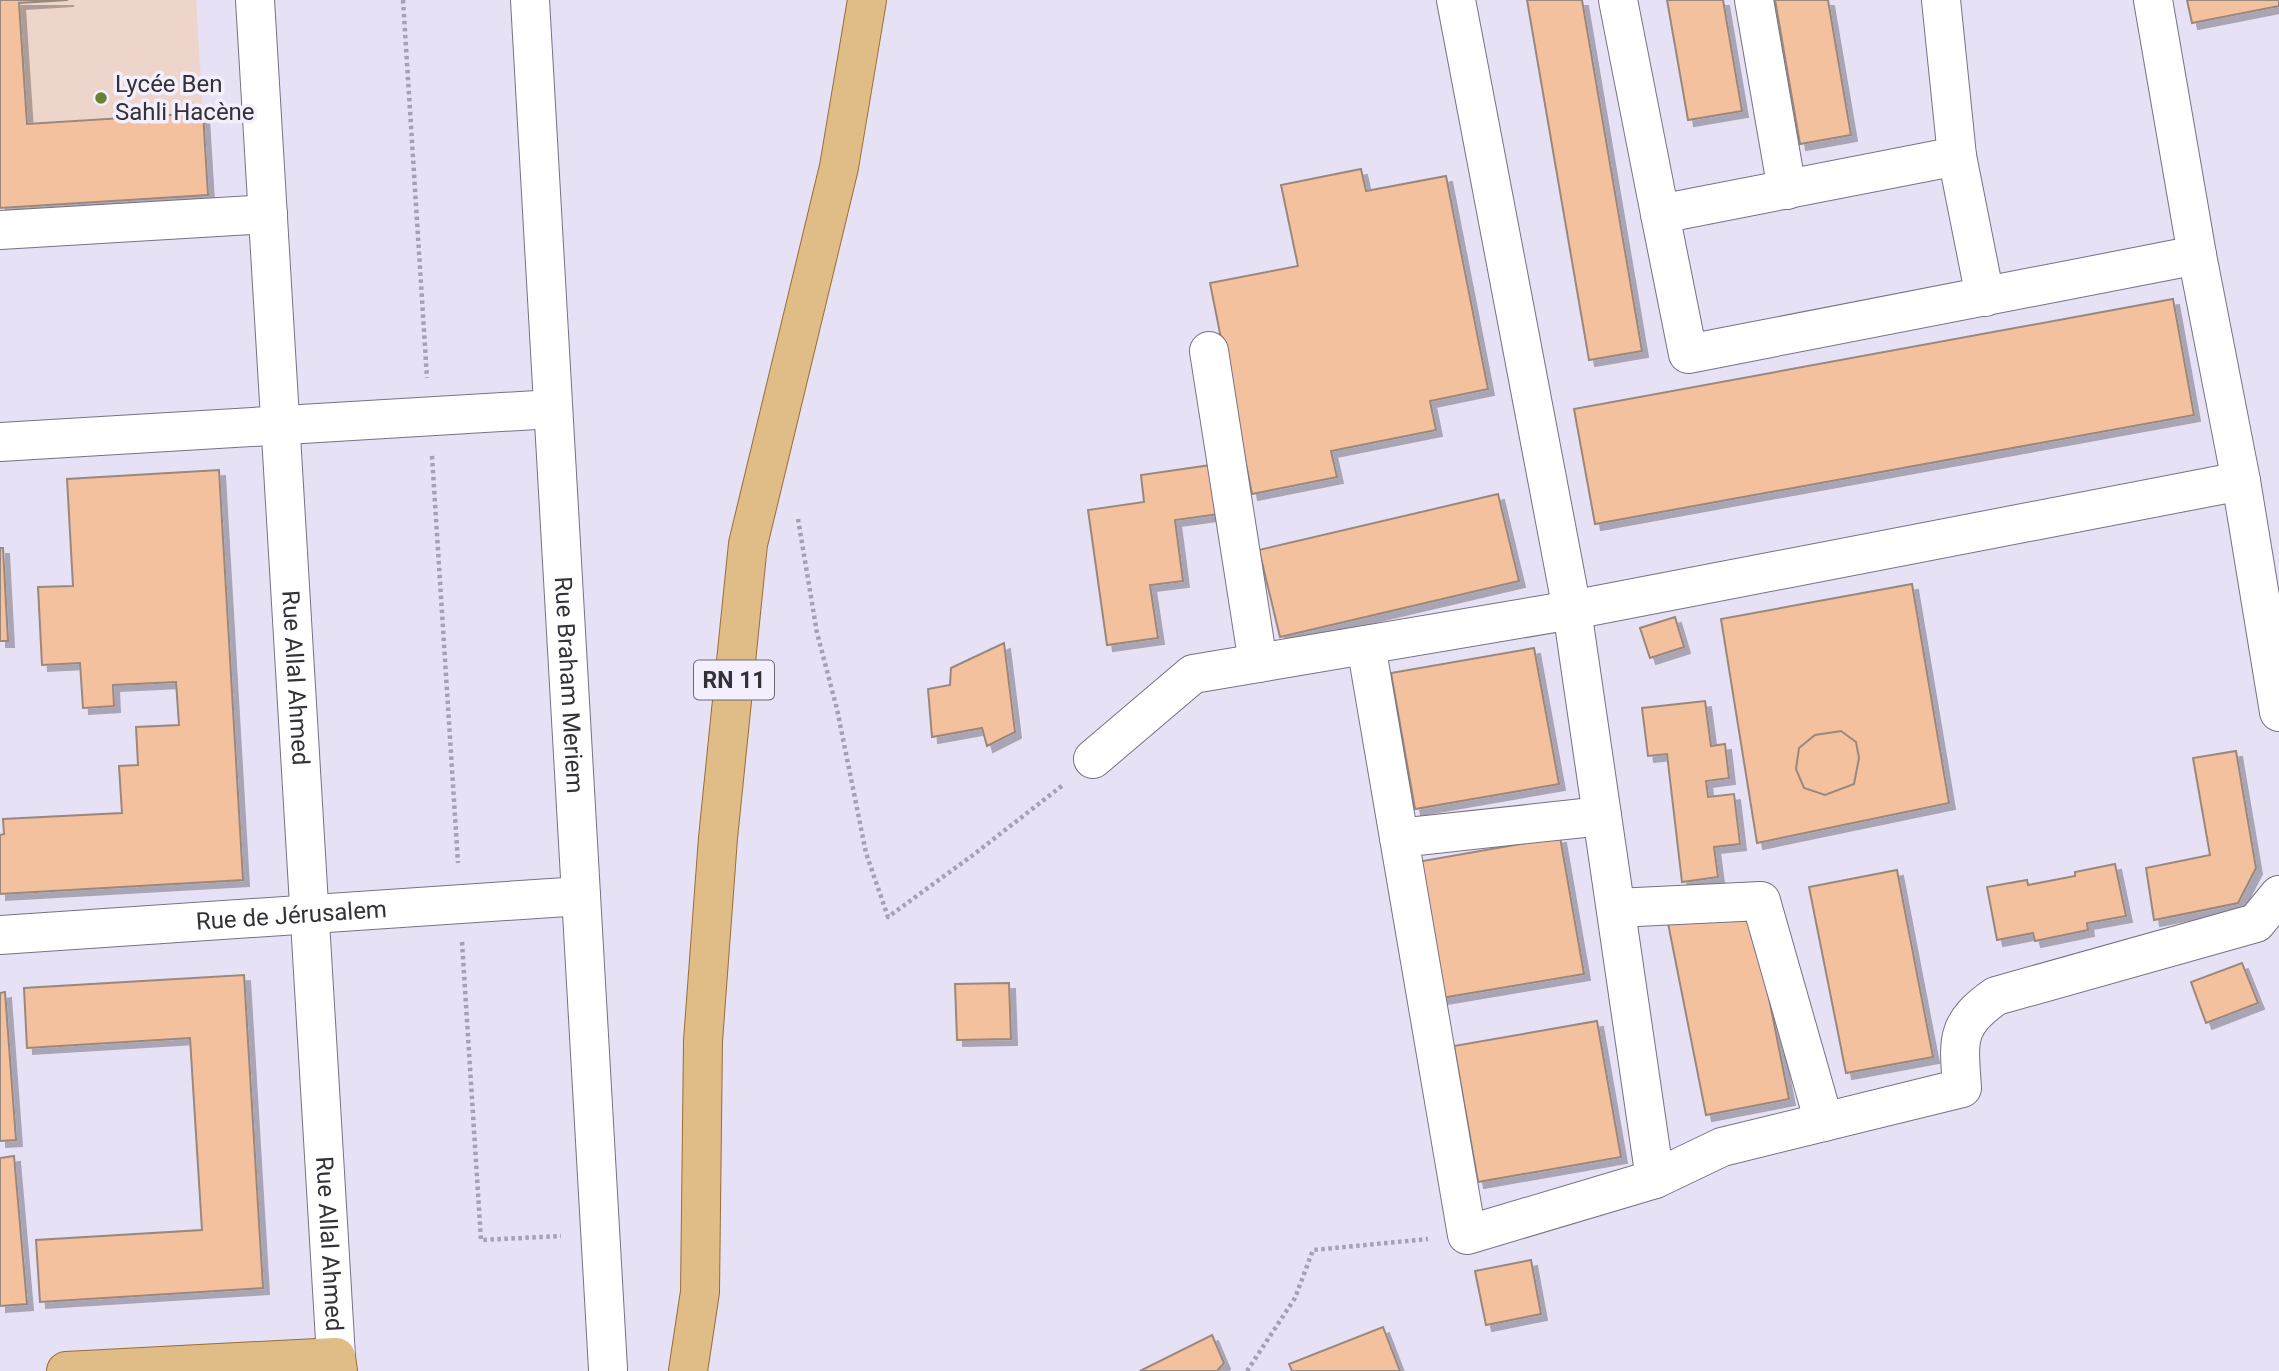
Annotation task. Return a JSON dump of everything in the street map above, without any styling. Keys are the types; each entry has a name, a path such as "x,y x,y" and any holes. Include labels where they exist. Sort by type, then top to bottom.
{"main road":[{"name":"RN 11","path":"688,1371 700,1292 704,1028 718,838 748,544 839,167 867,0"},
{"path":"66,1371 337,1364"}],"street":[{"name":"Rue Allal Ahmed","path":"255,0 337,1364"},
{"name":"Rue Braham Meriem","path":"530,0 608,1369"},
{"path":"1456,0 1572,610 1656,1179"},
{"path":"1618,0 1688,354 2197,255"},
{"path":"1754,0 1787,190"},
{"path":"1941,0 1957,156 1984,297"},
{"path":"2153,0 2197,255 2241,481 2279,712"},
{"path":"1660,214 1957,156"},
{"path":"0,230 268,214"},
{"path":"1209,351 1258,663"},
{"path":"0,442 554,409"},
{"path":"1093,759 1193,674 1572,610 2241,481"},
{"path":"1366,645 1467,1235 1656,1179 1722,1147 1962,1088 1960,1046 1966,1022 1975,1010 1996,996 2256,923 2279,895"},
{"path":"1399,838 1602,816"},
{"name":"Rue de Jérusalem","path":"0,934 582,896"},
{"path":"1616,908 1761,901 1824,1122"}],"path":[{"path":"403,0 481,1240 601,1234"},
{"path":"797,516 817,633 837,709 866,853 888,917 973,855 1093,759"},
{"path":"1247,1371 1295,1298 1313,1250 1467,1235"}],"shaded area":[{"name":"Lycée Ben Sahli Hacène","path":"0,0 196,0 208,195 0,208"}],"building":[{"path":"0,0 68,0 19,3 27,124 203,113 208,195 0,208"},
{"path":"1527,0 1582,0 1642,351 1589,360"},
{"path":"1667,0 1723,0 1742,111 1688,120"},
{"path":"1775,0 1828,0 1851,135 1800,144"},
{"path":"2187,0 2279,0 2279,6 2192,23"},
{"path":"1361,169 1366,191 1446,176 1488,389 1430,401 1436,430 1331,451 1337,477 1252,494 1210,283 1298,266 1281,185"},
{"path":"2173,299 2194,415 1595,524 1574,409"},
{"path":"1211,465 1219,514 1175,520 1183,581 1150,585 1158,638 1107,645 1088,510 1144,502 1141,475"},
{"path":"219,470 243,880 0,894 0,835 4,834 3,819 122,813 119,766 138,765 136,727 179,725 176,682 113,685 114,706 83,708 80,663 42,665 38,587 73,586 67,479"},
{"path":"1498,494 1519,581 1280,637 1259,550"},
{"path":"0,548 3,548 8,641 0,641"},
{"path":"1912,584 1949,803 1757,843 1721,619"},
{"path":"1675,617 1684,647 1650,658 1640,628"},
{"path":"1004,643 1015,732 987,746 982,728 932,737 928,689 950,685 951,668"},
{"path":"1534,648 1559,784 1415,809 1391,673"},
{"path":"1705,701 1711,746 1725,744 1729,778 1706,781 1708,797 1734,794 1740,844 1714,847 1718,877 1682,882 1667,754 1648,756 1642,708"},
{"path":"1841,731 1856,742 1859,758 1854,784 1825,795 1804,788 1796,769 1799,748 1815,735"},
{"path":"2236,751 2256,868 2238,903 2154,920 2146,868 2210,855 2193,758"},
{"path":"1560,837 1584,974 1441,998 1417,862"},
{"path":"2115,864 2126,916 2087,923 2088,930 2035,941 2033,933 1997,940 1987,887 2027,880 2028,885 2075,876 2075,872"},
{"path":"1897,870 1933,1057 1846,1073 1809,887"},
{"path":"1749,897 1789,1099 1706,1115 1666,913"},
{"path":"2242,963 2258,1003 2206,1023 2191,982"},
{"path":"244,975 263,1288 40,1302 36,1240 202,1230 190,1038 27,1048 24,988"},
{"path":"1009,983 1011,1039 957,1040 955,984"},
{"path":"5,992 16,1140 0,1141 0,993"},
{"path":"1597,1021 1621,1157 1478,1182 1454,1046"},
{"path":"14,1156 27,1304 0,1306 0,1158"},
{"path":"1531,1260 1541,1314 1486,1325 1475,1271"},
{"path":"1383,1327 1400,1371 1292,1371 1289,1364"},
{"path":"1212,1335 1224,1363 1217,1371 1140,1371"}],"place":[{"name":"Lycée Ben Sahli Hacène","path":"101,98"}]}
